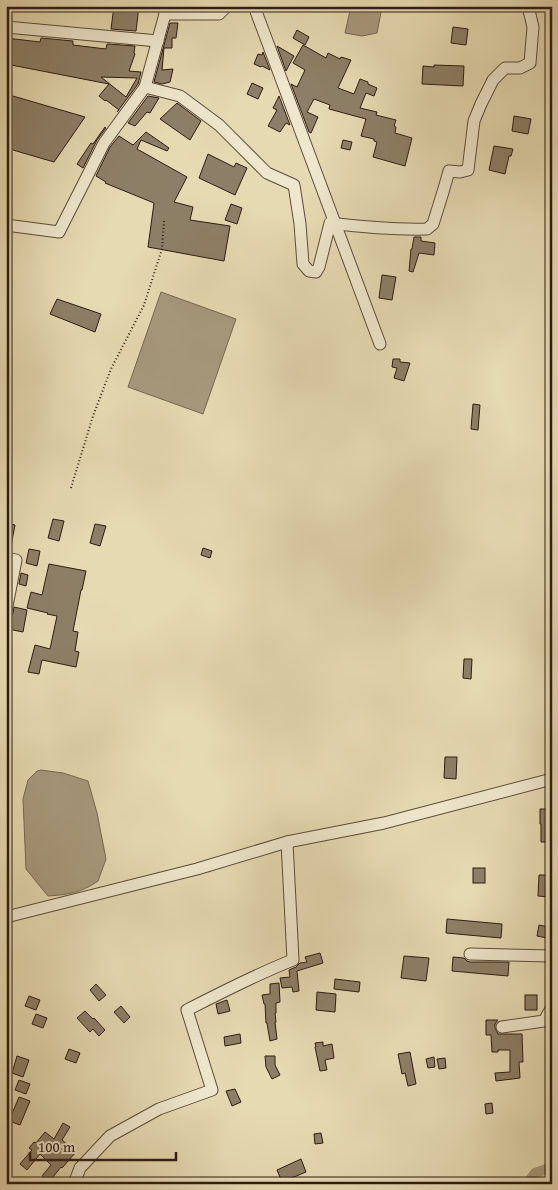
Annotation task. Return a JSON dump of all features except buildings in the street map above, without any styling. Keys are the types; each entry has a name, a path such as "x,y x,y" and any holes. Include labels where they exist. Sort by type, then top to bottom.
{"street":[{"path":"6,225 59,232 104,143 146,87 165,10 219,14 226,6"},
{"path":"254,6 380,344"},
{"path":"146,87 180,96 219,125 267,173 294,186 300,224 303,264 309,271 316,272 319,267 330,222 371,228 408,229 427,229 433,224 449,171 460,172 468,170 474,121 493,80 505,68 520,68 530,63 533,26 528,6"},
{"path":"6,27 158,41"},
{"path":"6,558 16,560 6,610"},
{"path":"6,917 196,869 288,842 384,823 552,780"},
{"path":"74,1184 80,1168 110,1136 159,1109 212,1090 187,1010 245,980 293,960 288,842"},
{"path":"470,954 552,956"},
{"path":"502,1028 544,1020 552,1007"}],"path":[{"path":"71,488 93,416 111,369 144,305 162,249 164,221"}],"shaded area":[{"path":"351,6 380,6 381,12 377,33 362,36 345,33"},
{"path":"161,292 236,319 203,414 128,387"},
{"path":"37,771 63,773 88,781 97,813 106,859 98,881 87,888 62,895 48,896 26,869 23,799 28,780"}],"waterway":[{"path":"527,1184 535,1173 552,1167"}]}
